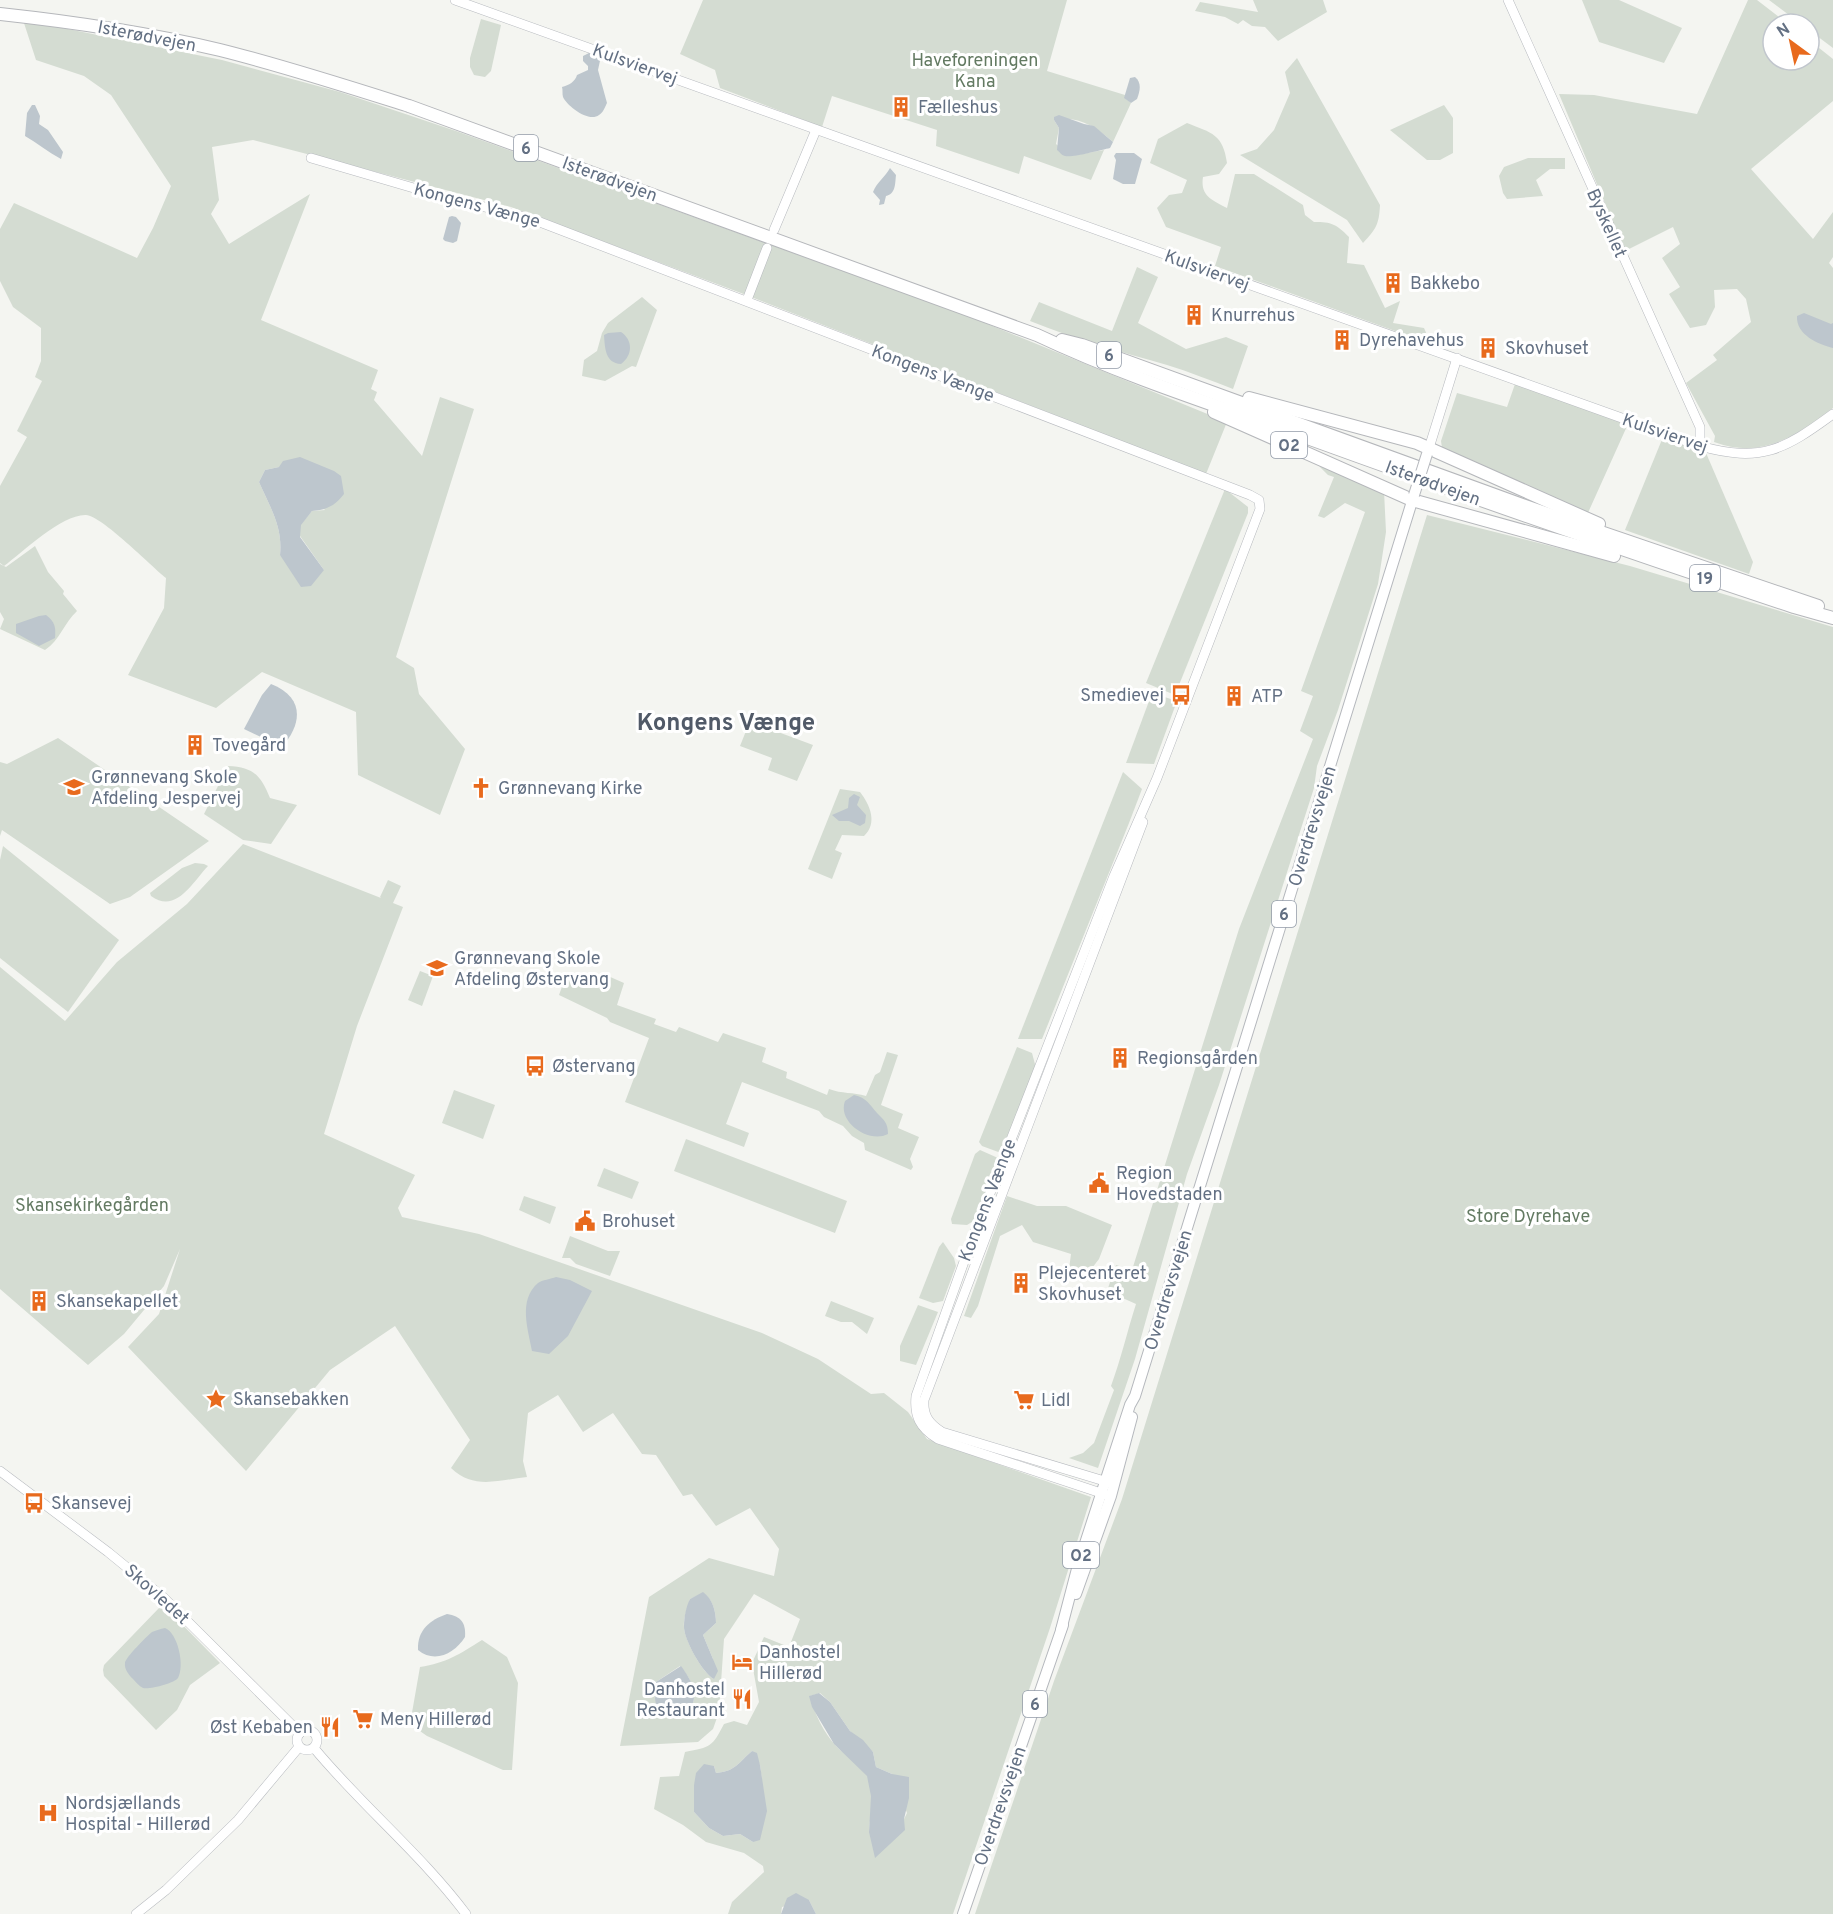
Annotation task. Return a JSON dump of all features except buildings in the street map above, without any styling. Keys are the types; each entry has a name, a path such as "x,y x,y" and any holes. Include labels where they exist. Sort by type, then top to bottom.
{"highway":[{"name":"Isterødvejen","path":"0,14 153,36 220,50 320,78 468,127 1038,334 1082,345 1173,384 1535,520 1833,618"},
{"name":"Isterødvejen","path":"1173,384 1833,612"},
{"name":"6","path":"1173,384 1208,385 1428,451"},
{"name":"O2","path":"1173,384 1182,397 1413,498"},
{"path":"1428,451 1607,528 1624,540"},
{"path":"1413,498 1630,560 1657,562"}],"main road":[{"name":"Overdrevsvejen","path":"963,1914 1061,1630 1078,1565 1109,1483 1126,1446 1135,1396 1428,451"}],"street":[{"name":"Kulsviervej","path":"455,0 1700,446 1739,455 1774,450 1807,434 1833,414"},
{"name":"Byskellet","path":"1508,0 1700,427 1700,446"},
{"path":"774,230 816,130"},
{"name":"Kongens Vænge","path":"311,158 430,193 532,219 747,300 1259,500 1260,509 1153,788 1114,876 971,1242 921,1377 914,1407 922,1426 938,1439 1105,1494"},
{"path":"747,300 767,248"},
{"name":"Overdrevsvejen","path":"1428,451 1457,358"},
{"name":"Kongens Vænge","path":"1109,1483 942,1432 928,1421 924,1411 924,1400 1104,928 1153,788"},
{"name":"Skovledet","path":"0,1472 108,1552 163,1597 300,1733"},
{"path":"299,1747 297,1740 300,1733 309,1730 315,1734 317,1740 314,1748"},
{"path":"299,1747 306,1750 314,1748"},
{"path":"136,1914 166,1890 238,1820 299,1747"},
{"path":"314,1748 336,1774 404,1842 466,1914"}],"green space":[{"name":"Haveforeningen Kana","path":"703,0 1067,0 1047,71 1125,95 1131,103 1113,142 1100,132 1078,121 1054,120 1059,128 1056,144 1070,156 1104,150 1091,180 1024,156 1019,174 936,146 937,130 832,96 822,127 720,88 715,70 680,54"},
{"path":"1253,0 1323,0 1327,12 1278,41 1265,27 1252,26 1243,20 1238,24 1225,17 1195,11 1200,2 1258,12"},
{"path":"1582,0 1619,0 1682,28 1664,63 1599,42"},
{"path":"1748,0 1757,0 1772,12 1761,12 1761,72 1821,72 1821,50 1833,59 1833,101 1751,169 1813,239 1833,212 1833,257 1829,263 1833,268 1833,408 1792,436 1763,447 1731,447 1714,442 1715,436 1686,383 1717,360 1713,355 1751,322 1746,299 1737,289 1714,290 1715,307 1706,325 1690,328 1669,294 1680,287 1662,258 1680,244 1673,227 1625,251 1559,94 1594,95 1697,114"},
{"path":"1769,0 1833,0 1833,48 1821,39 1821,12 1785,12"},
{"path":"481,19 501,25 491,71 485,77 474,75 470,67 470,58"},
{"path":"23,20 222,60 340,92 456,131 973,318 1227,422 1206,474 741,293 511,207 253,140 212,147 219,200 211,214 229,244 310,194 261,320 378,370 371,389 377,392 374,400 422,456 440,397 474,409 396,657 414,668 419,694 465,749 440,815 358,775 356,712 262,672 216,708 128,675 164,608 166,578 114,532 93,518 86,515 76,516 43,535 4,566 0,563 0,486 27,437 17,431 42,381 35,377 41,361 41,328 13,307 0,281 0,229 14,203 137,258 171,186 111,95 84,76 36,60","holes":["279,467 325,510 312,511 300,525 300,536 324,570 280,555 278,526 259,482 265,470"]},
{"path":"1297,58 1380,205 1376,226 1363,243 1347,220 1240,155 1257,149 1274,130 1290,93 1285,72"},
{"path":"1444,105 1453,118 1453,153 1440,160 1427,160 1390,130"},
{"path":"1187,123 1210,132 1219,140 1225,153 1227,163 1219,174 1203,177 1203,189 1208,197 1227,208 1235,174 1254,174 1303,205 1305,215 1314,222 1330,223 1337,227 1349,237 1347,263 1364,265 1385,308 1400,301 1393,323 1424,328 1431,344 1215,266 1221,247 1166,227 1157,208 1169,195 1182,193 1187,180 1150,163 1158,139"},
{"path":"1528,158 1565,158 1565,169 1550,169 1536,180 1543,196 1507,199 1503,193 1499,176 1504,167"},
{"path":"1137,267 1158,277 1138,323 1186,349 1226,337 1248,346 1233,389 1176,368 1030,321 1039,302 1112,331"},
{"path":"642,297 657,310 636,367 632,366 605,381 582,376 584,360 597,351 602,333 608,323"},
{"path":"1515,384 1628,424 1587,515 1442,448 1441,441 1457,393 1507,407"},
{"path":"1663,437 1706,453 1753,562 1749,574 1625,530"},
{"path":"1319,466 1384,491 1386,532 1378,584 1338,710 1317,766 1314,788 1219,1085 1187,1174 1135,1359 1098,1468 1069,1458 1083,1453 1094,1443 1114,1390 1111,1386 1136,1304 1107,1291 1116,1265 1132,1270 1239,929 1313,739 1300,731 1313,696 1301,691 1365,512 1345,503 1324,518 1318,516 1334,477 1328,475"},
{"path":"1225,489 1248,507 1248,513 1175,695 1146,683"},
{"name":"Store Dyrehave","path":"1427,515 1630,566 1833,627 1833,1914 975,1914 1054,1681 1122,1499"},
{"path":"35,546 48,572 77,611 45,650 0,629 4,619 0,612 0,564 6,567"},
{"path":"1152,693 1177,701 1154,764 1126,763"},
{"path":"752,716 772,723 770,729 813,745 797,781 768,770 772,758 740,746"},
{"name":"Grønnevang Skole Afdeling Jespervej","path":"58,738 209,841 130,897 110,904 2,830 0,836 0,762 7,764"},
{"path":"228,766 244,768 255,774 260,778 270,798 297,805 271,844 243,840 204,814"},
{"path":"1123,772 1142,789 1129,823 1042,1039 1018,1039"},
{"path":"840,789 860,792 867,803 872,820 864,836 842,835 835,850 842,853 832,879 808,869"},
{"name":"Skansekirkegården","path":"243,844 381,898 388,880 401,886 393,903 403,907 357,1026 324,1134 415,1175 398,1208 402,1217 479,1234 762,1333 818,1359 871,1394 884,1393 908,1412 927,1439 1091,1497 1050,1628 953,1914 816,1914 809,1900 782,1907 781,1914 728,1914 732,1902 764,1872 763,1866 744,1853 706,1842 683,1825 654,1809 660,1777 679,1776 685,1752 710,1745 724,1724 734,1721 747,1725 759,1702 752,1663 764,1637 789,1647 800,1619 754,1594 724,1639 719,1712 713,1729 698,1742 620,1746 649,1597 709,1558 774,1576 779,1549 750,1508 716,1526 692,1494 683,1496 656,1455 642,1454 613,1413 583,1432 558,1395 528,1413 523,1461 527,1477 487,1482 469,1479 451,1468 470,1440 395,1326 330,1370 246,1471 128,1347 159,1314 180,1249 164,1286 124,1334 88,1365 0,1289 0,967 65,1021 117,962 187,904","holes":["703,1593 712,1602 715,1610 716,1623 703,1635 713,1659 714,1679 700,1664 685,1632 684,1620 690,1599","680,1666 691,1683 694,1695 694,1701 687,1713 666,1715 655,1699 656,1682","820,1693 830,1702 850,1731 873,1752 876,1767 892,1774 907,1813 904,1819 869,1832 871,1796 867,1775 827,1735 810,1696","752,1751 760,1765 762,1781 753,1842 740,1834 723,1836 709,1828 694,1812 694,1785 714,1766 716,1773 736,1766"]},
{"path":"3,846 119,940 68,1012 0,958 0,860"},
{"path":"195,863 208,866 183,894 168,901 160,901 151,896 150,893 182,868"},
{"path":"420,971 433,976 422,1006 408,1000"},
{"path":"565,972 604,987 608,976 624,983 617,1005 656,1019 654,1024 676,1032 679,1027 718,1042 723,1033 766,1048 762,1062 787,1072 786,1078 827,1095 829,1089 866,1096 875,1075 880,1072 887,1052 898,1055 881,1105 903,1114 898,1128 919,1137 910,1159 913,1167 911,1170 865,1150 864,1143 852,1136 843,1126 824,1117 819,1111 742,1082 726,1124 749,1133 744,1147 625,1102 649,1038 610,1022 607,1018 559,995 563,984 560,983"},
{"path":"1017,1047 1032,1053 1036,1068 1001,1153 982,1146 979,1142"},
{"path":"454,1090 495,1105 483,1139 442,1123"},
{"path":"686,1139 847,1201 835,1233 674,1171"},
{"path":"980,1150 998,1158 975,1220 967,1225 952,1224 951,1219 975,1154"},
{"path":"604,1168 639,1182 632,1199 597,1186"},
{"path":"524,1196 556,1207 550,1224 519,1210"},
{"path":"1007,1196 1037,1206 1066,1206 1112,1225 1099,1259 1082,1281 1068,1277 1071,1254 1033,1242 1022,1225 1000,1236 978,1306 971,1318 964,1316"},
{"path":"570,1236 608,1251 620,1251 610,1276 576,1264 570,1258 562,1258"},
{"path":"943,1242 954,1258 956,1266 943,1301 933,1303 919,1298"},
{"path":"831,1301 874,1318 867,1334 852,1322 841,1322 825,1316"},
{"path":"918,1305 938,1312 916,1365 900,1361 900,1346"},
{"path":"164,1606 220,1663 190,1685 177,1710 156,1730 104,1676 103,1670 104,1665 160,1607"},
{"path":"482,1640 507,1657 518,1683 512,1770 503,1770 427,1736 410,1724 420,1667 452,1657"}],"shaded area":[{"path":"589,53 601,56 598,70 607,103 602,113 595,117 584,115 565,101 562,87 575,80 577,75 588,70 583,56"},
{"path":"1135,77 1140,84 1140,90 1137,99 1131,103 1124,98 1130,78"},
{"path":"32,105 35,105 40,116 39,124 48,130 63,152 61,159 25,136 27,113"},
{"path":"1059,115 1094,126 1113,142 1110,148 1074,156 1062,155 1057,150 1059,128 1054,120 1054,117"},
{"path":"1116,153 1134,153 1142,159 1135,184 1123,184 1113,179"},
{"path":"890,168 896,175 894,188 892,193 886,196 884,204 879,205 880,200 873,192"},
{"path":"452,216 461,223 457,241 453,243 443,239 449,217"},
{"path":"1804,313 1833,323 1833,348 1809,338 1804,333 1797,316"},
{"path":"621,332 628,339 630,348 628,356 621,364 609,358 604,335"},
{"path":"300,457 341,476 344,494 330,507 312,511 301,525 300,537 324,570 311,586 301,587 280,555 278,526 259,482 265,470 279,467 283,461"},
{"path":"46,615 54,625 55,638 39,646 16,633 16,624"},
{"path":"271,684 290,696 297,711 294,729 282,747 244,729 262,695"},
{"path":"854,794 860,797 857,805 866,815 865,823 860,826 849,821 839,821 832,815 848,808 849,798"},
{"path":"854,1095 865,1100 884,1120 888,1134 872,1136 856,1129 850,1123 844,1109 845,1101"},
{"path":"556,1277 570,1280 592,1291 568,1336 549,1354 532,1351 526,1315 528,1298 538,1283"},
{"path":"703,1592 712,1602 715,1615 716,1623 703,1635 718,1671 714,1679 699,1663 690,1647 684,1626 690,1599"},
{"path":"447,1614 456,1616 462,1621 465,1637 461,1643 450,1652 438,1656 424,1654 418,1650 422,1631 435,1619"},
{"path":"165,1628 174,1636 177,1643 180,1673 178,1678 172,1682 143,1688 128,1674 125,1667 126,1660 152,1632"},
{"path":"681,1666 689,1677 694,1701 687,1713 666,1715 657,1710 656,1682"},
{"path":"819,1693 830,1702 850,1731 863,1740 873,1752 876,1767 892,1774 909,1777 909,1798 904,1819 905,1830 875,1858 869,1832 871,1796 867,1776 834,1744 812,1707 809,1696"},
{"path":"752,1751 757,1753 760,1765 767,1811 760,1840 753,1842 740,1834 723,1836 709,1828 694,1812 696,1773 704,1764 714,1766 716,1773 723,1772 736,1766"},
{"path":"796,1893 809,1900 816,1914 781,1914 787,1898"}],"place":[{"name":"Fælleshus","path":"901,107"},
{"name":"Bakkebo","path":"1393,283"},
{"name":"Knurrehus","path":"1194,315"},
{"name":"Dyrehavehus","path":"1342,340"},
{"name":"Skovhuset","path":"1488,348"},
{"name":"Smedievej","path":"1181,695"},
{"name":"ATP","path":"1234,696"},
{"name":"Tovegård","path":"195,745"},
{"name":"Grønnevang Skole Afdeling Jespervej","path":"74,787"},
{"name":"Grønnevang Kirke","path":"481,788"},
{"name":"Grønnevang Skole Afdeling Østervang","path":"437,968"},
{"name":"Regionsgården","path":"1120,1058"},
{"name":"Østervang","path":"535,1066"},
{"name":"Region Hovedstaden","path":"1099,1183"},
{"name":"Brohuset","path":"585,1221"},
{"name":"Plejecenteret Skovhuset","path":"1021,1283"},
{"name":"Skansekapellet","path":"39,1301"},
{"name":"Skansebakken","path":"216,1399"},
{"name":"Lidl","path":"1024,1400"},
{"name":"Skansevej","path":"34,1503"},
{"name":"Danhostel Hillerød","path":"742,1662"},
{"name":"Danhostel Restaurant","path":"742,1699"},
{"name":"Meny Hillerød","path":"363,1719"},
{"name":"Øst Kebaben","path":"330,1727"},
{"name":"Nordsjællands Hospital - Hillerød","path":"48,1813"}],"district":[{"name":"Kongens Vænge","path":"726,722"}]}
